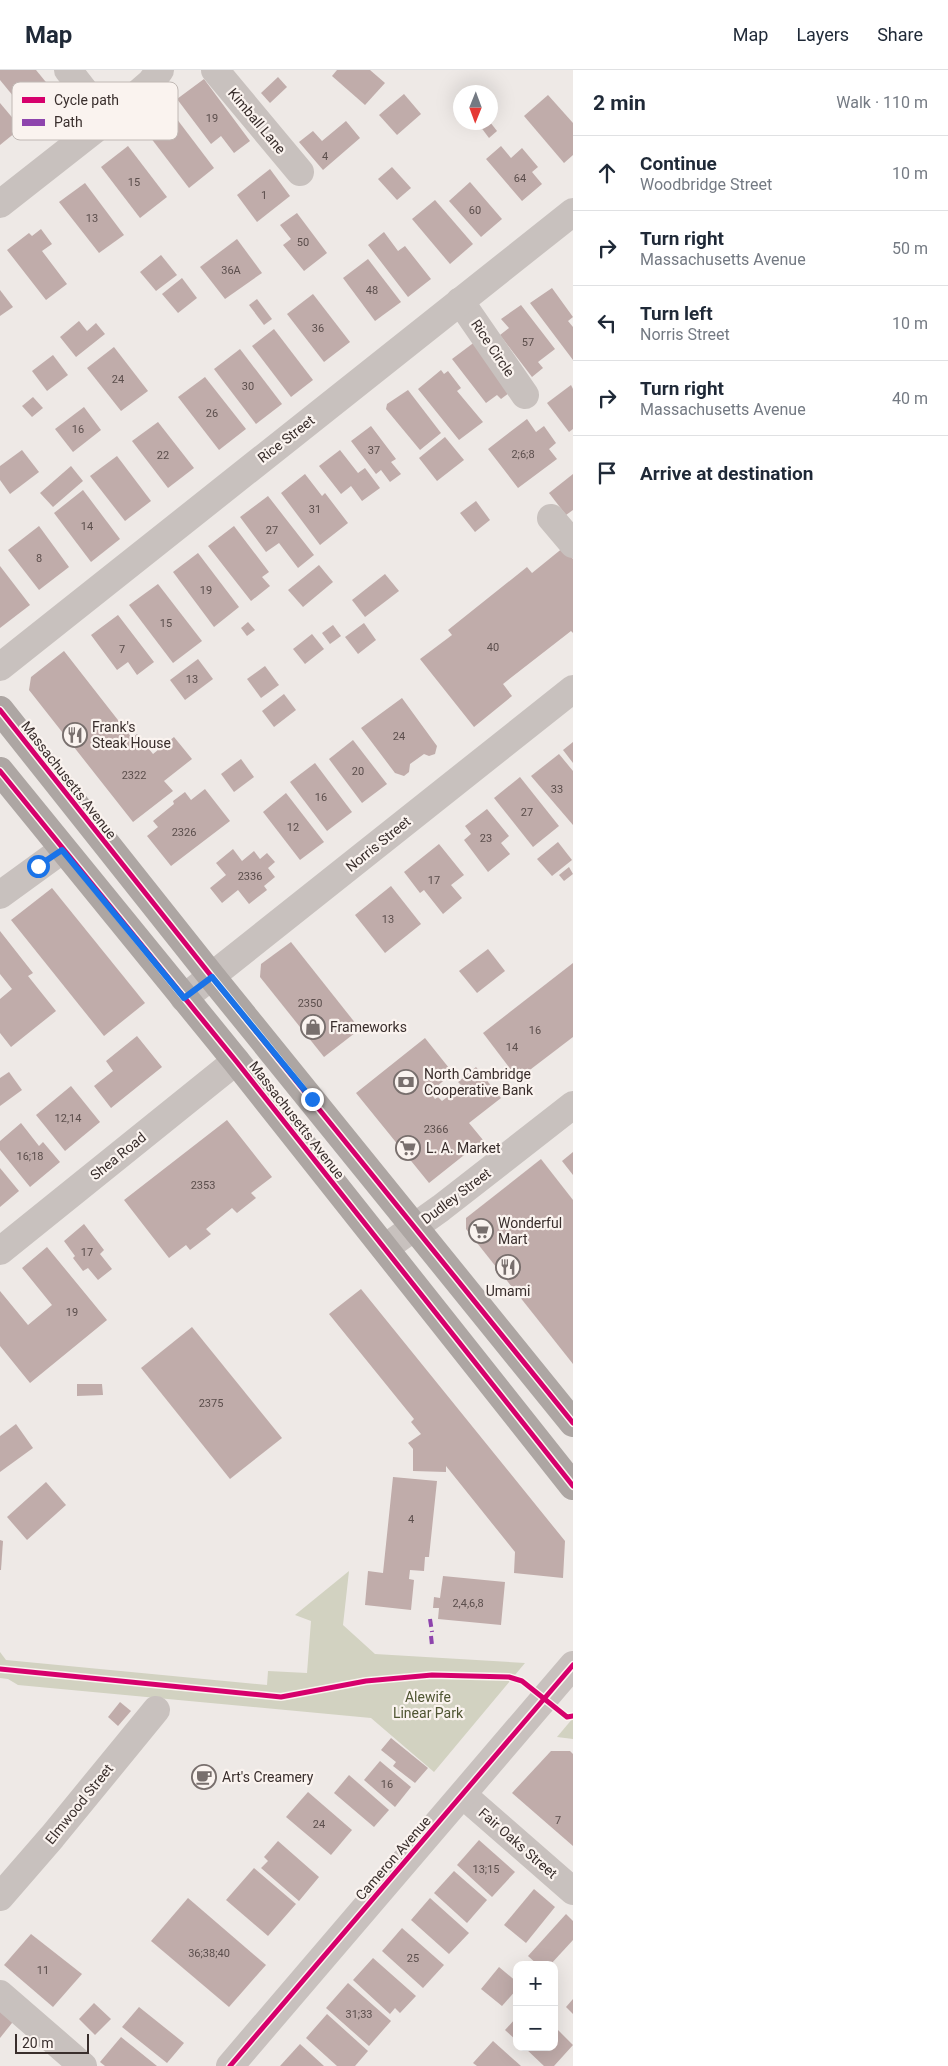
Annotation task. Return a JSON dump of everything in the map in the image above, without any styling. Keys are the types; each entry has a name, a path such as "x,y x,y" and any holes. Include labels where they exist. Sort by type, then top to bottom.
{"main road":[{"name":"Massachusetts Avenue","path":"0,710 212,977 569,1411"},
{"name":"Massachusetts Avenue","path":"0,772 236,1061 573,1486"}],"street":[{"path":"68,70 77,82"},
{"path":"152,82 160,70"},
{"name":"Kimball Lane","path":"215,70 300,172"},
{"path":"0,204 82,140"},
{"name":"Rice Street","path":"0,667 573,212"},
{"name":"Rice Circle","path":"460,301 525,395"},
{"path":"552,518 573,544"},
{"name":"Norris Street","path":"184,998 573,689"},
{"path":"0,895 62,850"},
{"name":"Shea Road","path":"0,1251 236,1061"},
{"name":"Dudley Street","path":"385,1248 573,1105"},
{"name":"Cameron Avenue","path":"230,2066 573,1665"},
{"name":"Elmwood Street","path":"0,1897 156,1710"},
{"name":"Fair Oaks Street","path":"463,1794 573,1891"},
{"path":"0,1994 83,2066"}],"green space":[{"name":"Alewife Linear Park","path":"349,1571 343,1625 375,1654 525,1663 434,1772 371,1718 18,1685 8,1679 0,1678 0,1652 6,1660 267,1685 268,1671 307,1673 311,1621 295,1615"},
{"path":"573,1718 573,1739 557,1737"}],"building":[{"path":"0,70 36,70 46,82 12,82 12,95 0,80"},
{"path":"337,70 370,70 385,83 365,105 332,76"},
{"path":"278,77 287,87 270,103 261,93"},
{"path":"204,79 250,141 234,153 221,136 211,144 178,98"},
{"path":"404,94 421,114 397,135 379,115"},
{"path":"548,95 573,123 573,155 564,163 524,116"},
{"path":"0,103 12,117 12,135 0,145"},
{"path":"178,121 214,168 189,188 152,140 178,140"},
{"path":"346,121 360,138 323,170 299,142 313,131 322,141"},
{"path":"483,130 496,130 497,131 489,138"},
{"path":"128,146 167,197 140,218 101,167"},
{"path":"501,146 511,158 522,148 538,167 532,172 542,184 522,201 486,159"},
{"path":"392,167 411,188 397,200 378,179"},
{"path":"270,169 290,196 257,222 237,195"},
{"path":"470,182 502,219 481,237 449,201"},
{"path":"85,183 124,235 99,253 59,202"},
{"path":"435,200 473,244 450,264 412,219"},
{"path":"297,213 327,253 304,271 283,245 291,239 280,225"},
{"path":"41,229 52,244 42,251 67,284 46,300 7,250 29,233 32,236"},
{"path":"384,232 398,251 405,246 431,279 408,297 368,245"},
{"path":"237,239 262,273 225,299 200,267"},
{"path":"161,255 177,275 156,291 140,272"},
{"path":"368,259 401,302 375,321 343,278"},
{"path":"182,278 197,298 178,313 162,294"},
{"path":"552,288 573,317 568,321 573,327 573,360 530,303"},
{"path":"0,290 13,307 0,316"},
{"path":"313,294 350,342 324,362 287,314"},
{"path":"257,299 272,319 264,325 249,305"},
{"path":"521,305 555,349 538,362 543,368 532,377 500,335 509,328 501,319"},
{"path":"79,321 87,331 96,323 105,334 76,357 60,337"},
{"path":"274,329 313,380 291,397 252,346"},
{"path":"476,341 513,390 501,399 497,395 486,403 452,359"},
{"path":"114,347 148,391 121,411 87,368"},
{"path":"240,349 282,404 256,424 214,369"},
{"path":"53,355 68,375 47,391 32,371"},
{"path":"441,370 444,374 448,371 461,388 457,391 483,422 459,440 418,389"},
{"path":"205,377 246,429 219,450 178,397"},
{"path":"571,385 573,389 573,429 569,432 547,403"},
{"path":"408,390 441,433 420,450 386,409 387,404"},
{"path":"33,397 43,408 32,417 22,406"},
{"path":"84,407 101,430 73,452 55,429"},
{"path":"527,419 536,432 544,426 556,443 549,449 557,459 518,488 488,449"},
{"path":"158,422 194,468 168,488 132,441"},
{"path":"371,426 396,459 391,462 401,474 390,482 381,470 376,474 351,441"},
{"path":"445,437 464,460 437,481 419,458"},
{"path":"22,450 39,472 10,494 0,480 0,466"},
{"path":"340,450 358,473 365,468 380,488 362,501 351,486 341,494 319,466"},
{"path":"117,456 151,501 125,521 90,476"},
{"path":"71,466 83,481 53,507 40,493"},
{"path":"305,474 322,496 325,493 348,523 320,545 281,493"},
{"path":"573,474 573,510 566,515 549,493"},
{"path":"83,490 120,539 91,562 54,513"},
{"path":"268,496 314,555 298,568 279,543 266,552 240,517"},
{"path":"476,501 490,520 475,532 460,513"},
{"path":"39,526 69,567 39,590 8,550"},
{"path":"234,526 269,572 262,577 270,586 251,601 208,546"},
{"path":"564,547 573,559 573,633 571,631 503,684 512,696 474,727 420,659 452,635 448,630 527,567 532,573"},
{"path":"198,553 239,607 214,627 173,572"},
{"path":"319,565 333,582 303,607 288,590"},
{"path":"0,566 30,605 0,628"},
{"path":"385,574 399,591 365,617 352,600"},
{"path":"158,584 202,641 173,663 129,605"},
{"path":"118,615 154,662 137,675 128,662 117,670 91,635"},
{"path":"248,622 255,630 247,636 241,628"},
{"path":"364,623 376,640 358,654 345,637"},
{"path":"333,625 341,636 330,644 322,633"},
{"path":"312,634 324,649 305,664 293,649"},
{"path":"64,651 132,738 137,734 153,754 174,737 192,759 164,781 173,791 133,822 29,690 31,677"},
{"path":"198,659 213,679 185,700 170,680"},
{"path":"265,666 279,685 261,698 247,679"},
{"path":"284,694 296,710 274,727 262,711"},
{"path":"402,698 437,746 435,754 429,756 424,754 410,764 409,772 404,776 395,773 361,728"},
{"path":"353,740 387,784 362,803 329,759"},
{"path":"573,742 573,763 563,750"},
{"path":"559,754 573,771 573,825 531,776"},
{"path":"241,759 254,777 234,792 221,774"},
{"path":"315,763 352,812 327,831 290,782"},
{"path":"520,777 559,826 533,847 494,798"},
{"path":"205,789 230,821 171,866 147,836 158,827 153,821 174,804 173,801 185,792 191,800"},
{"path":"286,793 324,842 300,860 263,812"},
{"path":"487,809 509,836 501,843 510,854 488,872 464,840 471,834 465,826"},
{"path":"558,842 572,860 552,876 537,859"},
{"path":"439,844 464,875 451,885 462,898 443,914 424,890 420,893 404,872"},
{"path":"233,849 242,861 254,851 260,859 267,853 275,862 268,868 275,877 264,886 267,890 249,904 238,890 222,903 210,888 226,875 216,863"},
{"path":"569,867 573,874 564,881 559,875"},
{"path":"391,886 421,924 385,953 355,915"},
{"path":"52,888 145,1003 104,1036 11,920"},
{"path":"0,931 33,973 28,976 56,1011 11,1047 0,1033 0,999 12,989 0,974"},
{"path":"291,942 360,1029 324,1057 260,977 261,964"},
{"path":"488,949 505,971 477,993 459,971"},
{"path":"573,963 573,1037 518,1079 483,1033"},
{"path":"137,1036 162,1067 111,1108 94,1086 113,1071 106,1061"},
{"path":"425,1038 453,1073 430,1092 435,1099 438,1097 442,1101 462,1086 458,1082 476,1067 501,1098 469,1123 483,1140 429,1183 356,1093"},
{"path":"9,1072 22,1090 0,1106 0,1078"},
{"path":"71,1086 100,1122 65,1151 36,1115"},
{"path":"227,1120 272,1177 251,1193 256,1198 237,1213 232,1208 206,1229 211,1234 190,1250 186,1245 169,1258 124,1200"},
{"path":"21,1123 39,1146 43,1142 60,1162 30,1187 0,1150 0,1141"},
{"path":"573,1152 573,1175 562,1161"},
{"path":"541,1159 573,1200 573,1364 466,1229 466,1218"},
{"path":"0,1168 19,1191 0,1207"},
{"path":"84,1224 104,1250 100,1254 112,1269 98,1280 88,1268 83,1271 64,1241"},
{"path":"47,1247 107,1320 30,1383 0,1346 0,1291 28,1325 52,1305 22,1268"},
{"path":"361,1289 565,1541 563,1578 514,1573 515,1552 446,1466 446,1472 413,1471 413,1449 408,1443 421,1434 411,1422 414,1419 329,1314"},
{"path":"192,1327 282,1438 230,1479 141,1368"},
{"path":"77,1384 102,1384 103,1395 77,1396"},
{"path":"16,1424 33,1448 0,1472 0,1436"},
{"path":"393,1477 437,1481 429,1557 425,1557 424,1571 410,1570 409,1579 414,1580 411,1610 365,1605 368,1571 383,1573"},
{"path":"46,1482 66,1505 27,1540 7,1517"},
{"path":"0,1540 3,1541 1,1570 0,1570"},
{"path":"443,1576 505,1582 501,1625 438,1619 439,1608 433,1608 434,1597 440,1598"},
{"path":"120,1702 131,1711 118,1726 108,1717"},
{"path":"391,1738 428,1768 415,1783 393,1766 396,1762 381,1750"},
{"path":"551,1751 570,1751 573,1754 573,1846 512,1793"},
{"path":"380,1761 411,1787 395,1807 364,1780"},
{"path":"349,1775 389,1810 374,1827 334,1793"},
{"path":"308,1792 352,1830 331,1855 286,1817"},
{"path":"479,1840 515,1872 492,1897 457,1865"},
{"path":"278,1841 319,1877 299,1901 261,1868 268,1861 264,1857"},
{"path":"254,1868 296,1904 268,1936 226,1900"},
{"path":"454,1871 487,1900 467,1923 434,1893"},
{"path":"534,1889 555,1907 526,1943 504,1925"},
{"path":"188,1898 266,1965 229,2007 151,1941"},
{"path":"430,1898 469,1933 449,1954 411,1920"},
{"path":"566,1914 573,1921 573,1940 554,1961 534,1961 528,1956"},
{"path":"402,1928 444,1965 423,1988 382,1951"},
{"path":"31,1934 82,1974 53,2007 4,1965"},
{"path":"373,1958 416,1996 400,2013 395,2008 390,2014 353,1980"},
{"path":"499,1967 513,1979 513,1994 502,2006 481,1989"},
{"path":"348,1983 391,2021 369,2046 326,2008"},
{"path":"573,1999 573,2014 566,2007"},
{"path":"94,2003 111,2019 95,2035 79,2019"},
{"path":"0,2004 16,2018 0,2038"},
{"path":"139,2007 184,2043 167,2063 122,2027"},
{"path":"327,2014 368,2051 355,2066 337,2066 306,2038"},
{"path":"513,2021 513,2037 505,2030"},
{"path":"558,2030 573,2045 554,2066 544,2066 528,2051 558,2051"},
{"path":"121,2037 157,2066 105,2066 100,2062"},
{"path":"493,2041 521,2066 477,2066 473,2063"},
{"path":"300,2044 324,2066 280,2066"}],"marked path":[{"path":"430,1619 432,1632"},
{"path":"431,1636 432,1645"}],"cycle path":[{"path":"0,710 212,977 573,1423"},
{"path":"0,771 236,1061 573,1486"},
{"path":"230,2066 573,1665"},
{"path":"0,1669 281,1697 366,1681 432,1675 509,1677 522,1681 567,1717 573,1716"}],"place":[{"name":"Frank's Steak House","path":"75,735"},
{"name":"Frameworks","path":"313,1027"},
{"name":"North Cambridge Cooperative Bank","path":"406,1082"},
{"name":"L. A. Market","path":"408,1148"},
{"name":"Wonderful Mart","path":"481,1231"},
{"name":"Umami","path":"508,1267"},
{"name":"Art's Creamery","path":"204,1777"}],"route":[{"path":"38,866 62,850 184,998 212,977 312,1099"}]}
